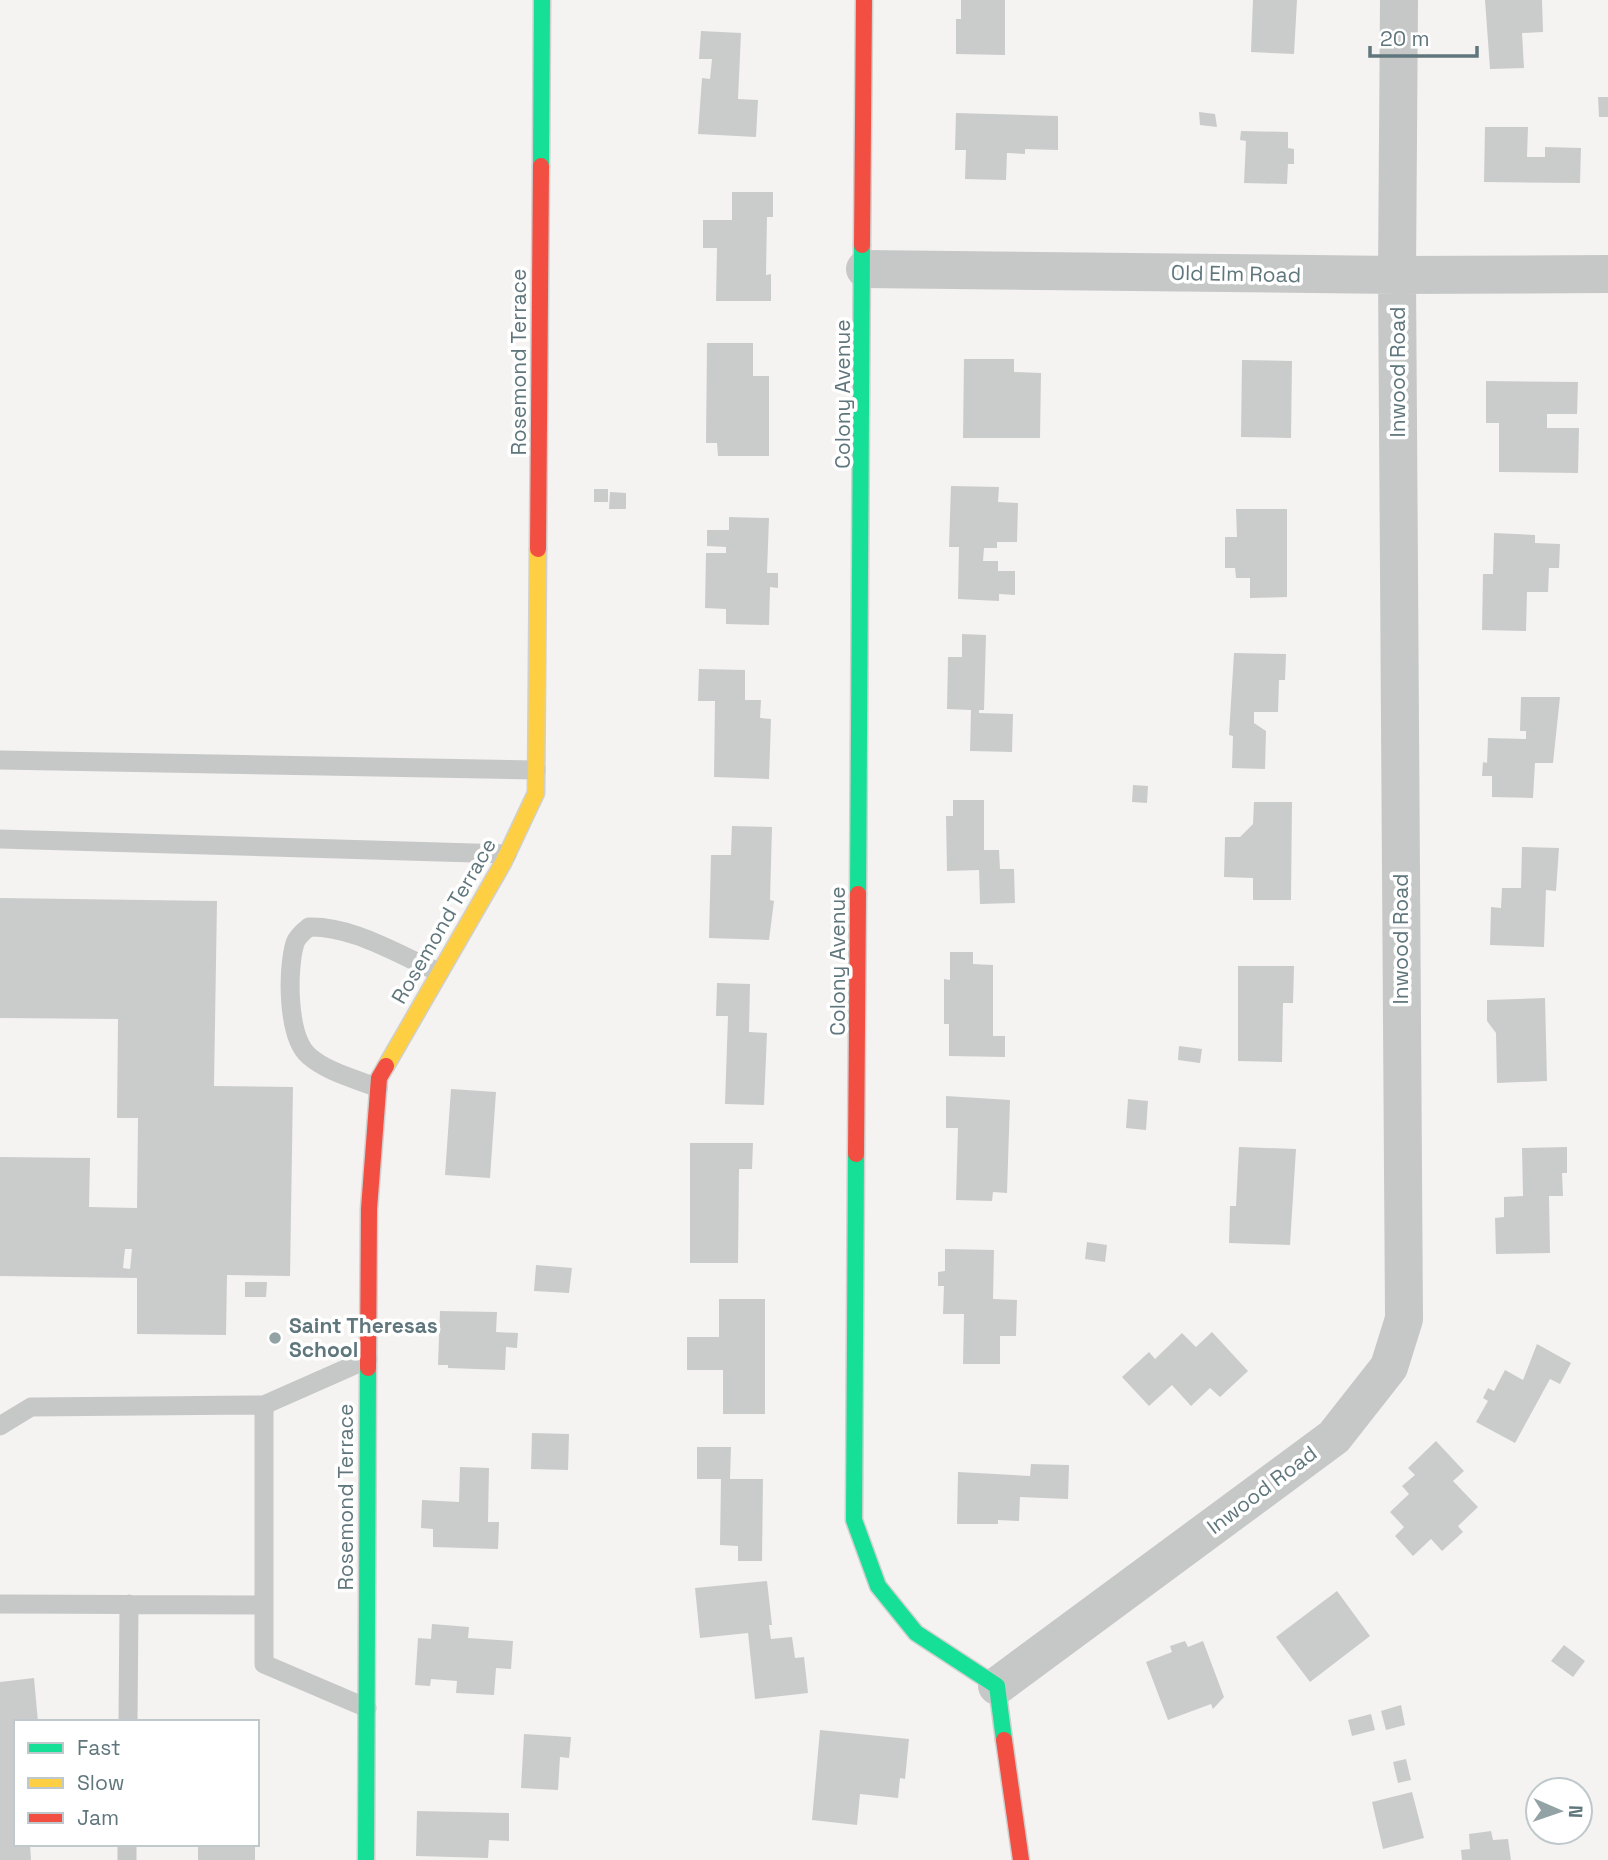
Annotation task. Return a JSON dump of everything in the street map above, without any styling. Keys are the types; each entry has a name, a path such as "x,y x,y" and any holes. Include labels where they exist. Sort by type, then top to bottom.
{"street":[{"name":"Rosemond Terrace","path":"366,1860 369,1209 379,1078 507,854 536,793 542,0"},
{"name":"Colony Avenue","path":"864,0 854,1520 878,1586 916,1633 997,1686"},
{"name":"Inwood Road","path":"997,1686 1334,1437 1389,1367 1404,1320 1397,275 1399,0"},
{"name":"Old Elm Road","path":"864,269 1397,275 1608,274"},
{"path":"997,1686 1021,1860"}],"lane":[{"path":"0,760 536,770"},
{"path":"0,839 507,854"},
{"path":"378,1088 339,1073 308,1056 293,1028 291,993 295,941 309,927 325,926 368,940 439,972"},
{"path":"0,1426 31,1407 264,1405 368,1360"},
{"path":"264,1405 264,1664 367,1708"},
{"path":"0,1604 264,1605"},
{"path":"128,1720 129,1604"}],"building":[{"path":"961,0 1005,0 1005,55 956,54 956,19 961,19"},
{"path":"1253,0 1297,0 1294,54 1251,52"},
{"path":"1485,0 1542,0 1543,32 1522,33 1524,68 1490,69"},
{"path":"701,31 741,33 738,99 758,100 756,137 698,134 702,78 710,79 712,59 699,59"},
{"path":"1598,97 1608,97 1608,117 1599,117"},
{"path":"1199,112 1215,114 1217,127 1200,125"},
{"path":"956,113 1058,116 1058,150 1025,149 1025,154 1007,153 1006,180 965,179 966,150 955,150"},
{"path":"1485,127 1528,127 1527,157 1545,157 1545,147 1581,148 1580,183 1484,182"},
{"path":"1241,131 1288,132 1288,148 1294,149 1294,164 1288,164 1287,184 1244,183 1246,141 1240,140"},
{"path":"732,192 773,192 773,217 767,217 766,275 771,274 771,301 716,301 717,248 703,248 703,220 732,220"},
{"path":"707,343 753,343 753,376 769,376 769,456 718,456 717,443 706,443"},
{"path":"964,359 1014,359 1014,372 1041,373 1040,438 963,438"},
{"path":"1242,360 1292,361 1291,438 1241,437"},
{"path":"1486,381 1578,382 1577,414 1547,414 1547,428 1579,428 1578,473 1499,472 1499,423 1486,423"},
{"path":"951,486 999,487 998,502 1018,503 1017,542 997,542 997,548 984,548 983,561 998,561 998,571 1015,571 1015,595 999,594 999,601 958,599 959,547 949,547"},
{"path":"594,489 608,489 608,502 594,502"},
{"path":"610,492 626,493 626,509 609,509"},
{"path":"1236,509 1287,509 1287,597 1250,598 1250,578 1236,578 1235,568 1225,568 1225,537 1237,537"},
{"path":"729,517 769,518 767,573 778,573 778,588 770,587 769,625 726,624 726,609 705,608 706,553 726,553 726,547 707,546 707,530 729,530"},
{"path":"1494,533 1535,535 1535,543 1560,544 1559,568 1549,568 1548,592 1527,592 1526,631 1482,630 1483,574 1493,574"},
{"path":"962,634 986,635 984,710 979,710 979,713 1013,714 1012,752 970,751 971,710 947,709 948,657 962,657"},
{"path":"1234,653 1286,654 1285,680 1279,680 1278,712 1254,712 1254,723 1266,731 1265,769 1232,768 1233,736 1229,735"},
{"path":"699,669 745,670 745,700 761,700 760,718 771,719 769,779 714,777 715,701 698,701"},
{"path":"1521,697 1560,697 1553,763 1535,763 1533,798 1492,797 1492,776 1482,776 1483,762 1487,763 1488,738 1526,739 1526,731 1520,731"},
{"path":"1133,785 1148,786 1147,803 1132,802"},
{"path":"953,800 984,800 984,850 999,850 1000,869 1014,869 1015,903 980,904 979,870 947,871 946,816 953,816"},
{"path":"1254,802 1292,802 1291,900 1253,900 1253,878 1224,877 1225,837 1240,837 1253,824"},
{"path":"732,826 772,827 770,900 774,901 769,940 709,938 711,855 731,855"},
{"path":"1522,847 1559,848 1556,891 1546,890 1544,947 1490,945 1491,907 1501,908 1502,888 1521,888"},
{"path":"0,898 217,901 214,1086 293,1087 290,1276 227,1275 226,1335 137,1334 137,1278 0,1276 0,1157 90,1158 89,1207 137,1208 138,1118 117,1118 118,1019 0,1018","holes":["125,1249 132,1249 130,1269 123,1268"]},
{"path":"950,952 973,952 973,964 993,965 993,1036 1005,1036 1005,1057 949,1056 949,1024 944,1024 944,979 950,980"},
{"path":"1238,966 1294,966 1293,1003 1283,1003 1282,1062 1238,1061"},
{"path":"717,983 750,984 749,1032 767,1033 764,1105 725,1104 728,1016 716,1016"},
{"path":"1545,998 1547,1081 1497,1083 1496,1033 1487,1021 1487,1000"},
{"path":"1179,1046 1202,1049 1200,1063 1178,1060"},
{"path":"451,1089 496,1092 490,1178 445,1175"},
{"path":"946,1096 1010,1100 1007,1193 993,1192 992,1201 956,1200 958,1128 946,1128"},
{"path":"1128,1099 1148,1101 1146,1130 1126,1128"},
{"path":"690,1143 753,1143 752,1169 739,1169 738,1263 690,1263"},
{"path":"1239,1147 1296,1149 1290,1245 1229,1243 1230,1206 1236,1206"},
{"path":"1567,1147 1567,1173 1562,1173 1563,1196 1549,1196 1550,1253 1496,1254 1495,1218 1504,1217 1504,1197 1523,1196 1522,1148"},
{"path":"1087,1242 1107,1245 1105,1262 1085,1259"},
{"path":"945,1249 994,1250 993,1299 1017,1300 1016,1336 1000,1336 1000,1364 963,1364 964,1314 943,1314 944,1286 938,1286 938,1272 945,1271"},
{"path":"536,1265 572,1268 569,1293 534,1291"},
{"path":"245,1282 267,1282 266,1297 245,1297"},
{"path":"719,1299 765,1299 765,1414 723,1414 723,1370 687,1370 687,1337 719,1337"},
{"path":"440,1311 497,1312 496,1332 518,1333 517,1348 506,1347 505,1370 448,1368 448,1365 438,1365"},
{"path":"1212,1332 1248,1371 1220,1397 1210,1388 1191,1406 1172,1385 1149,1406 1122,1377 1149,1352 1155,1359 1182,1333 1196,1347"},
{"path":"1537,1344 1571,1363 1560,1384 1550,1379 1515,1443 1476,1422 1488,1401 1483,1398 1488,1388 1494,1391 1505,1370 1523,1380"},
{"path":"532,1433 569,1434 568,1470 531,1469"},
{"path":"1436,1441 1464,1471 1453,1481 1478,1507 1458,1526 1463,1532 1442,1551 1431,1539 1413,1556 1395,1536 1404,1527 1390,1512 1409,1494 1402,1486 1415,1475 1408,1468"},
{"path":"697,1447 731,1447 730,1479 763,1479 762,1561 738,1561 738,1546 720,1545 721,1479 697,1479"},
{"path":"1031,1464 1069,1465 1068,1499 1020,1497 1019,1521 957,1524 958,1472 1030,1476"},
{"path":"460,1467 489,1468 488,1522 499,1522 498,1549 433,1547 433,1529 421,1528 422,1500 459,1502"},
{"path":"767,1581 771,1639 792,1637 795,1658 804,1657 808,1693 755,1699 748,1633 700,1638 695,1588"},
{"path":"1337,1591 1370,1636 1310,1682 1276,1637"},
{"path":"432,1624 469,1627 468,1638 513,1641 511,1669 496,1668 494,1695 456,1693 457,1681 431,1679 430,1686 415,1685 418,1638 431,1639"},
{"path":"1185,1641 1188,1647 1203,1641 1224,1697 1213,1709 1211,1704 1168,1720 1146,1662 1172,1652 1170,1646"},
{"path":"1564,1645 1585,1661 1573,1677 1551,1661"},
{"path":"34,1678 38,1720 14,1720 14,1846 30,1846 31,1860 0,1860 0,1682"},
{"path":"1401,1705 1405,1725 1386,1730 1381,1711"},
{"path":"1371,1714 1375,1730 1352,1736 1348,1720"},
{"path":"820,1730 909,1739 905,1779 900,1778 898,1798 860,1794 857,1825 812,1820"},
{"path":"524,1734 571,1737 569,1758 560,1757 558,1790 521,1788"},
{"path":"1406,1759 1411,1780 1398,1783 1393,1762"},
{"path":"1412,1792 1424,1838 1383,1849 1372,1802"},
{"path":"417,1811 509,1813 509,1841 489,1840 488,1858 416,1856"},
{"path":"1491,1831 1493,1840 1508,1839 1511,1860 1462,1860 1461,1850 1470,1849 1469,1834"},
{"path":"198,1846 255,1846 255,1860 198,1860"}],"traffic: fast":[{"path":"541,166 542,0"},
{"path":"858,894 862,245"},
{"path":"856,1154 854,1520 878,1586 916,1633 997,1686 1004,1740"},
{"path":"366,1860 368,1368"}],"traffic: slow":[{"path":"386,1066 503,863 536,793 538,549"}],"traffic: jam":[{"path":"862,245 864,0"},
{"path":"538,549 541,166"},
{"path":"856,1154 858,894"},
{"path":"368,1368 369,1209 379,1078 386,1066"},
{"path":"1004,1740 1021,1860"}],"place":[{"name":"Saint Theresas School","path":"275,1338"}]}
